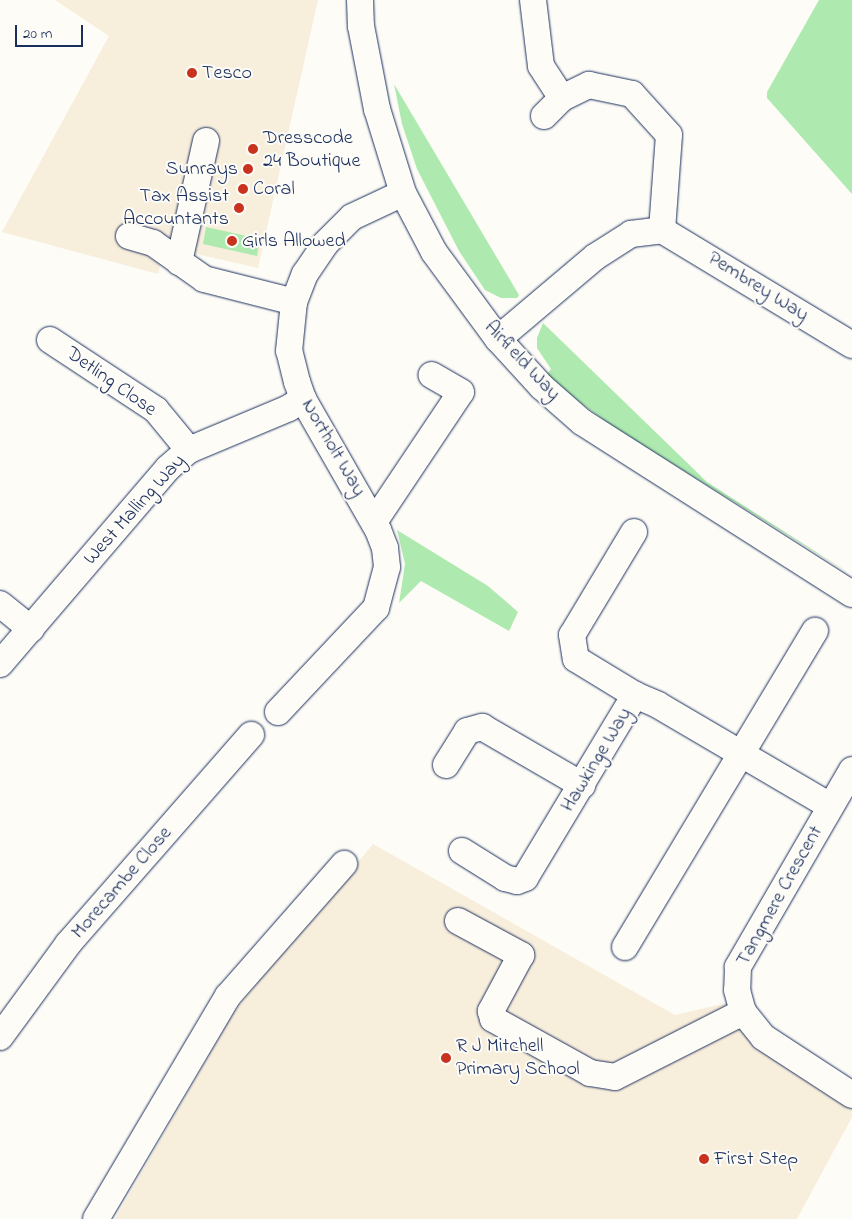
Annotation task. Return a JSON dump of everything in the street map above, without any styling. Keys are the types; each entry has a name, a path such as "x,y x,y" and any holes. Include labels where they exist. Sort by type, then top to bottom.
{"street":[{"name":"Airfield Way","path":"360,0 361,26 377,110 402,193 434,252 498,339 542,387 582,422 852,594"},
{"path":"533,0 536,47 541,66 562,98"},
{"path":"498,339 601,252 631,234 662,230 669,135 632,94 588,85 562,98 544,116"},
{"path":"179,262 206,141"},
{"name":"Northolt Way","path":"278,712 376,608 381,598 387,567 385,548 374,522 303,399 290,351 294,302 305,274 325,244 352,218 402,193"},
{"name":"Pembrey Way","path":"662,230 852,345"},
{"path":"130,236 153,243 204,279 294,302"},
{"name":"Detling Close","path":"50,340 156,410 189,450"},
{"path":"374,522 461,392 432,375"},
{"name":"West Malling Way","path":"0,664 168,468 189,450 289,408 303,399"},
{"path":"634,532 572,635 576,659 635,695"},
{"path":"0,604 31,629"},
{"path":"625,946 697,846 738,755 815,632"},
{"name":"Hawkinge Way","path":"462,850 505,878 525,878 635,695 658,705 738,755 830,806"},
{"path":"446,765 466,732 482,727 582,785"},
{"name":"Morecambe Close","path":"0,1037 68,944 251,735"},
{"name":"Tangmere Crescent","path":"852,770 738,967 737,990 743,1012 763,1037 852,1094"},
{"path":"96,1219 228,996 344,864"},
{"path":"458,921 521,955 494,1004 491,1011 493,1020 590,1073 615,1078 743,1012"}],"shaded area":[{"path":"55,0 318,0 258,268 165,247 158,274 2,232 109,36"},
{"name":"R J Mitchell Primary School","path":"373,844 675,1015 739,1000 852,1095 852,1117 797,1219 115,1219 235,1010"}],"green space":[{"path":"819,0 852,0 852,194 767,98 767,92"},
{"path":"394,84 519,295 517,298 501,298 485,290 459,251 417,169 402,124"},
{"name":"Girls Allowed","path":"206,227 260,239 257,256 203,244"},
{"path":"543,323 707,482 852,575 615,428 582,404 547,374 551,369 537,348 537,338"},
{"path":"397,530 488,586 518,612 509,631 421,581 399,603 405,564"}],"place":[{"name":"Tesco","path":"192,73"},
{"name":"Dresscode 24 Boutique","path":"253,149"},
{"name":"Sunrays","path":"248,169"},
{"name":"Coral","path":"243,189"},
{"name":"Tax Assist Accountants","path":"239,208"},
{"name":"Girls Allowed","path":"232,241"},
{"name":"R J Mitchell Primary School","path":"446,1058"},
{"name":"First Step","path":"704,1159"}]}
